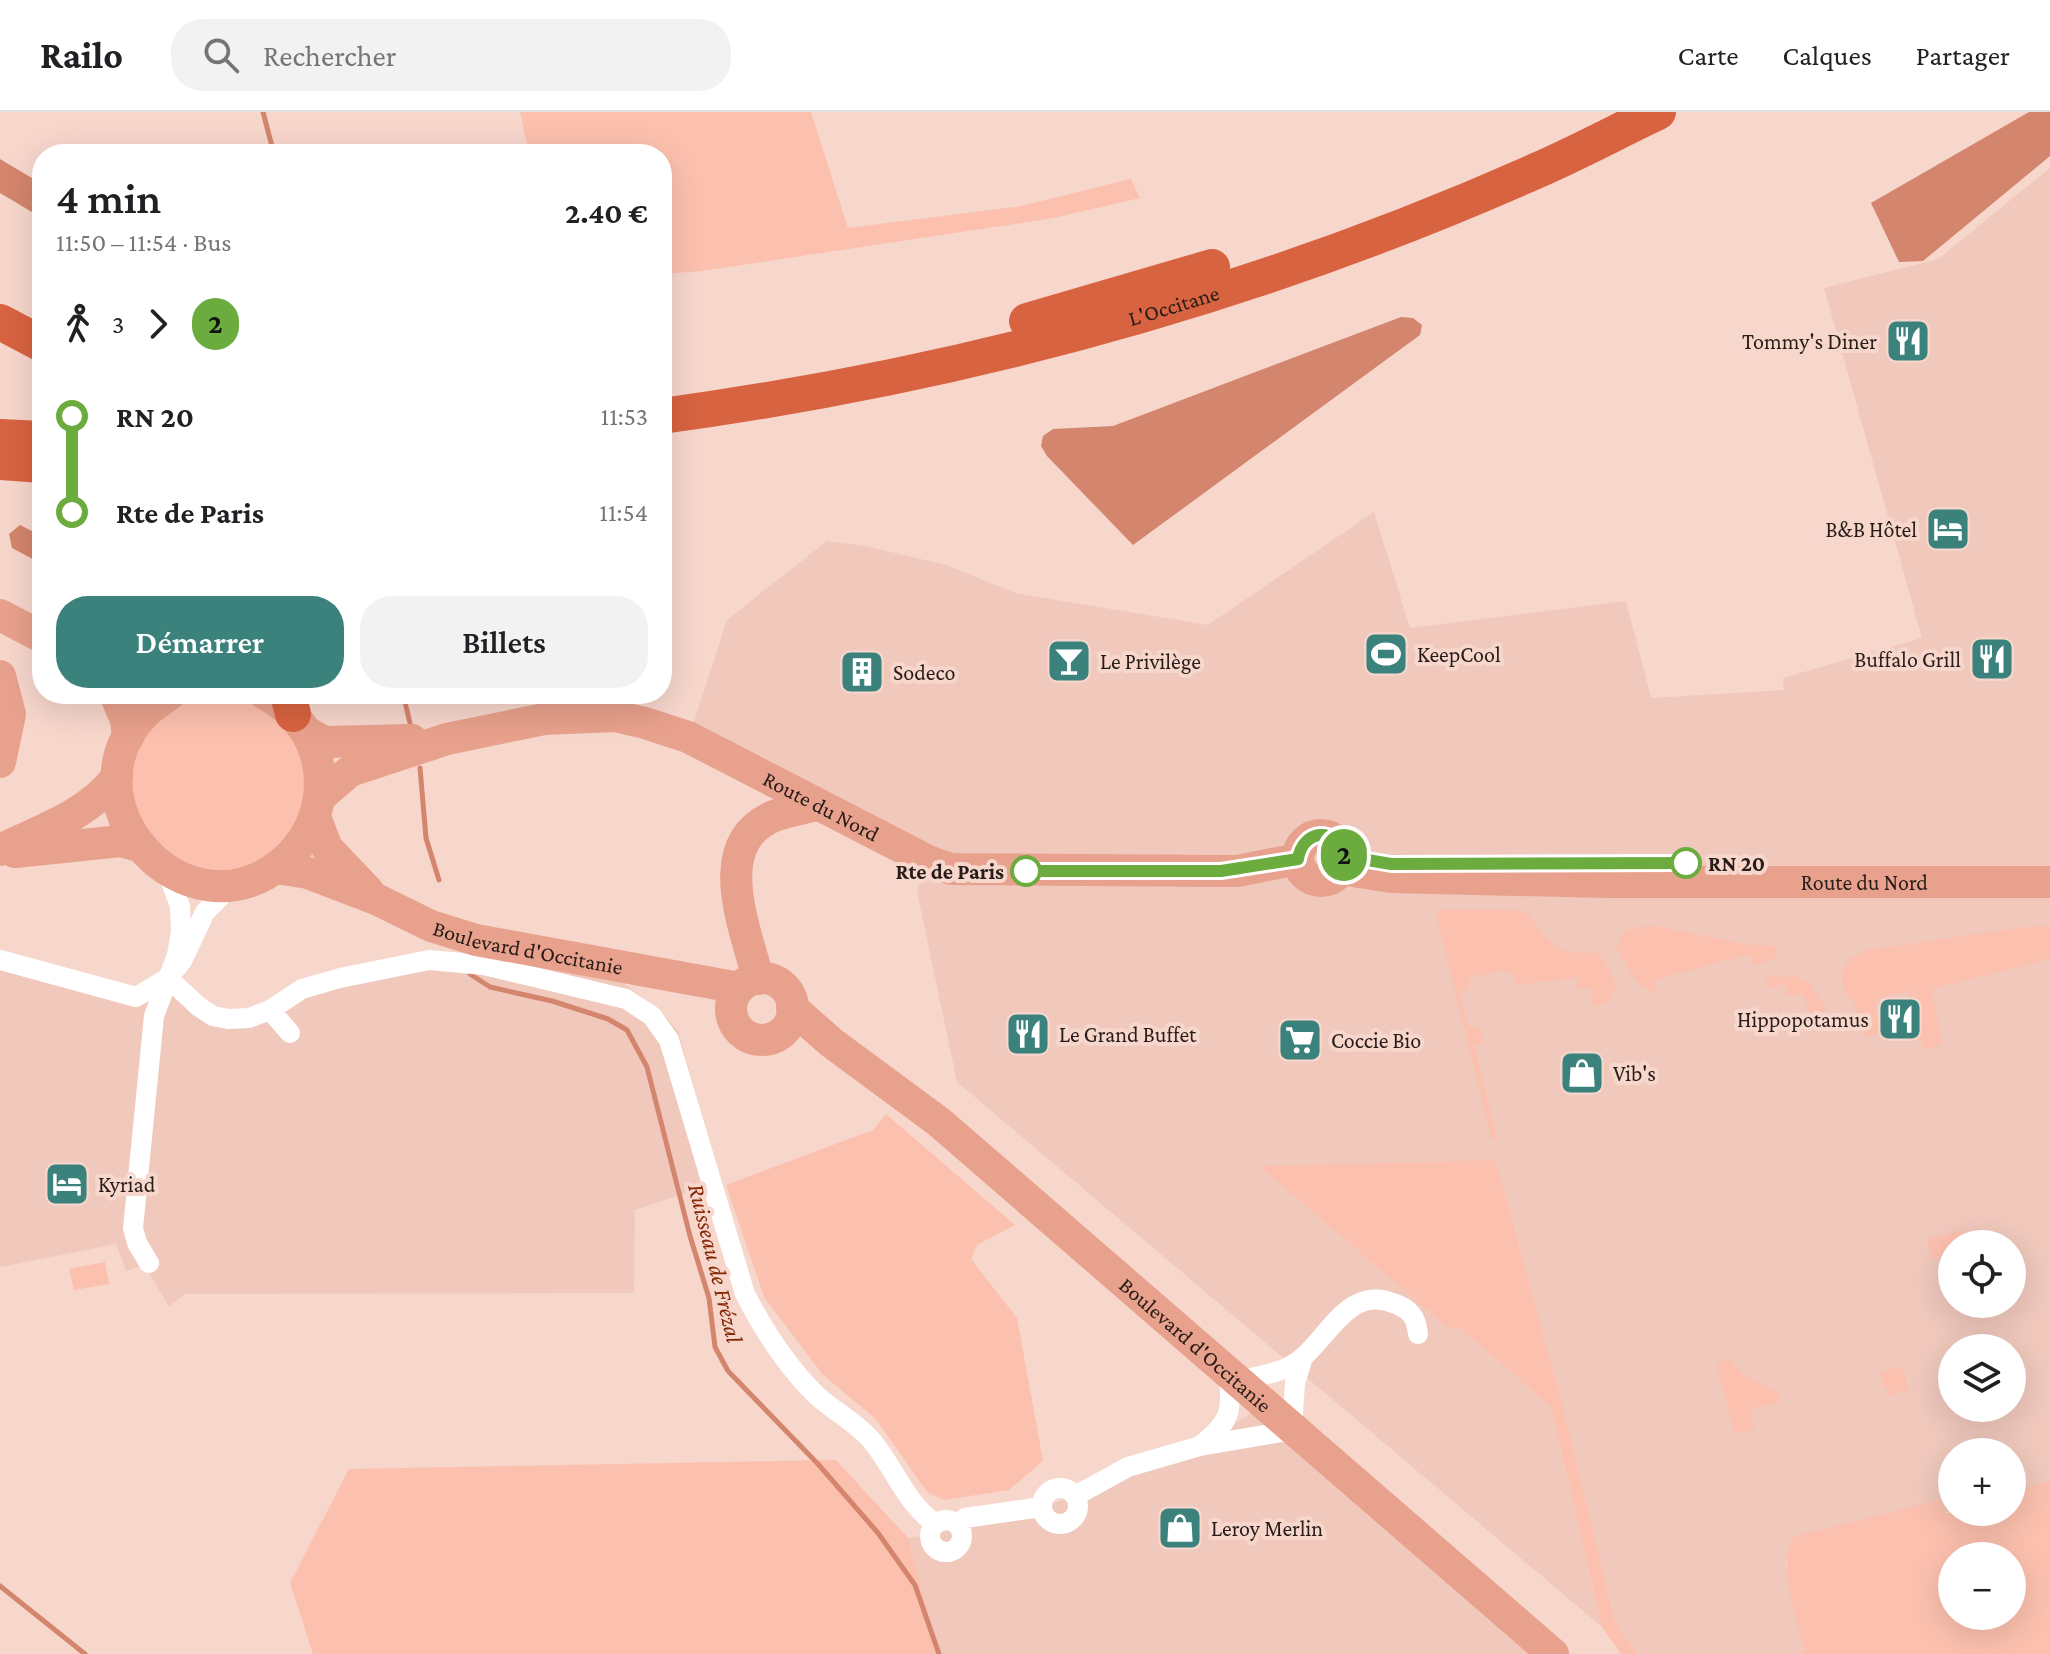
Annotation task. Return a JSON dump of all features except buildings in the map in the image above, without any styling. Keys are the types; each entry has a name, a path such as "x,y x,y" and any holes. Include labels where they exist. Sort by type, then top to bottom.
{"highway":[{"name":"L'Occitane","path":"672,389 902,350 1023,322 1192,274 1394,203 1537,144 1604,112"},
{"name":"L'Occitane","path":"672,414 794,396 913,373 1117,322 1202,297 1358,243 1449,207 1539,169 1658,112"},
{"path":"0,322 32,339"},
{"path":"672,429 794,396"},
{"path":"0,412 32,414"},
{"path":"0,437 32,439"},
{"path":"0,462 32,464"}],"main road":[{"path":"0,600 32,616"},
{"path":"0,615 32,632"},
{"path":"0,676 10,714 0,762"},
{"path":"119,704 126,720 128,737"},
{"path":"0,852 86,809 105,793 117,777 128,737 146,713 157,704"},
{"name":"Route du Nord","path":"288,709 324,742 447,739"},
{"name":"Boulevard d'Occitanie","path":"288,709 318,764 317,807 327,848 376,899"},
{"name":"Route du Nord","path":"276,868 300,846 317,807 350,771 447,739 544,719 615,716 688,737 928,861 967,871 1221,871 1298,859 1299,849 1305,840 1314,835 1332,837 1342,848 1343,863"},
{"path":"117,777 122,814 139,846 167,871 198,883 232,885 255,879 276,868"},
{"path":"743,993 735,861 749,834 772,817 816,805"},
{"path":"0,852 121,841 139,846"},
{"name":"Route du Nord","path":"1343,863 2050,864"},
{"name":"Route du Nord","path":"1343,863 1391,877 1607,882 2050,882"},
{"name":"Boulevard d'Occitanie","path":"276,868 308,873 376,899 431,926 476,940 743,993 774,981 789,994 788,1020 765,1040 755,1040 738,1029 743,993"},
{"name":"Boulevard d'Occitanie","path":"788,1020 832,1043 939,1122 1553,1654"}],"street":[{"path":"149,1263 137,1243 133,1228 154,1016 177,955 181,932 180,906 167,871"},
{"path":"0,960 136,997 168,978 182,961 205,912 232,885"},
{"path":"168,978 213,1016 249,1018 270,1010 302,989 429,960 484,965 590,989 626,999 652,1016 669,1040 674,1054 745,1294 758,1319 816,1394 858,1426 872,1441 909,1497 935,1523"},
{"path":"270,1010 290,1033"},
{"path":"1200,1446 1220,1430 1227,1418 1234,1376 1281,1371 1303,1357 1338,1317 1366,1300 1385,1299 1406,1308 1416,1319 1418,1334"},
{"path":"958,1525 965,1518 1042,1507 1044,1514 1054,1523 1068,1522 1077,1511 1075,1496 1128,1467 1200,1446 1292,1428 1295,1383 1303,1357"},
{"path":"947,1519 958,1525 962,1530 962,1542 954,1551 940,1551 931,1542 929,1535 935,1523 947,1519"}],"shaded area":[{"path":"520,112 811,112 848,228 1021,206 1131,179 1140,198 1054,218 672,273 672,144 527,144"},
{"path":"2029,112 2050,112 2050,156 1923,261 1899,262 1871,203"},
{"path":"0,159 32,178 32,212 0,193"},
{"path":"2050,168 2050,1481 2026,1487 2026,1438 1938,1438 1938,1500 1785,1563 1804,1651 1795,1654 1637,1654 1615,1621 1562,1403 1496,1160 1260,1167 1449,1329 1460,1328 1551,1407 1602,1627 957,1082 917,892 927,861 689,737 727,620 827,541 865,546 946,565 1015,593 1208,625 1374,512 1410,628 1626,601 1651,698 1784,690 1783,678 1922,638 1824,288 1938,259"},
{"path":"1401,317 1413,318 1422,325 1420,335 1133,545 1047,456 1041,446 1043,436 1053,429 1113,426"},
{"path":"20,525 32,531 32,559 12,548 9,534"},
{"path":"181,704 257,704 281,721 292,734 305,766 305,800 292,832 268,856 236,869 202,869 170,856 146,832 133,800 131,783 138,749 157,721"},
{"path":"1435,910 1524,912 1544,935 1562,949 1600,954 1615,982 1609,999 1593,1007 1591,988 1578,989 1577,977 1518,985 1504,970 1469,978 1469,988 1460,993 1469,1028 1479,1026 1483,1042 1474,1045 1497,1139 1492,1140"},
{"path":"1651,925 1751,945 1772,945 1779,952 1774,959 1753,965 1750,954 1654,980 1657,991 1650,990 1632,975 1616,947 1626,930"},
{"path":"2050,926 2050,959 1932,989 1942,1045 1923,1050 1917,1026 1922,1025 1915,996 1910,997 1908,991 1876,999 1881,1033 1864,1037 1853,999 1847,996 1842,981 1844,968 1852,958 1867,950 2023,927"},
{"path":"432,950 600,974 622,982 659,1010 678,1031 720,1181 635,1210 634,1293 185,1294 169,1306 144,1265 126,1271 116,1244 0,1267 0,960 136,997 168,978 213,1016 280,1004 429,960"},
{"path":"1793,975 1809,983 1827,1010 1810,1015 1803,994 1788,996 1785,984 1768,988 1765,977 1778,976 1780,979"},
{"path":"886,1114 1015,1225 977,1245 971,1259 1017,1318 1043,1461 1009,1490 944,1500 927,1492 876,1419 823,1375 764,1297 726,1185 873,1130"},
{"path":"1496,1160 1562,1403 1615,1621 1637,1654 1621,1654 1602,1627 1551,1407 1460,1328 1449,1329 1259,1166"},
{"path":"1938,1236 1938,1258 1932,1259 1927,1239"},
{"path":"105,1262 109,1284 74,1290 69,1269"},
{"path":"1729,1359 1743,1375 1778,1392 1780,1402 1750,1410 1755,1429 1735,1434 1716,1363"},
{"path":"1903,1366 1909,1390 1888,1396 1880,1372"},
{"name":"Leroy Merlin","path":"1265,1404 1553,1654 939,1654 908,1538 946,1532 958,1525 1042,1507 1075,1496 1200,1446"},
{"path":"836,1460 908,1538 939,1654 313,1654 290,1583 349,1469"},
{"path":"2050,1481 2050,1654 1795,1654 1804,1651 1787,1573 1787,1557 1796,1536 1938,1500 1938,1526 2026,1526 2026,1487"}],"waterway":[{"name":"Ruisseau de Frézal","path":"263,112 271,144"},
{"name":"Ruisseau de Frézal","path":"405,704 410,723"},
{"name":"Ruisseau de Frézal","path":"420,768 426,838 439,880"},
{"name":"Ruisseau de Frézal","path":"470,974 490,987 552,1001 608,1019 627,1030 647,1067 709,1298 715,1347 728,1371 818,1464 878,1533 915,1585 939,1654"},
{"path":"0,1586 85,1654"}],"bus line":[{"name":"2","path":"1026,871 1237,871 1298,859 1299,849 1305,840 1314,835 1332,837 1342,848 1344,856 1391,864 1686,863"}],"place":[{"name":"Tommy's Diner","path":"1908,341"},
{"name":"B&B Hôtel","path":"1948,529"},
{"name":"KeepCool","path":"1386,654"},
{"name":"Buffalo Grill","path":"1992,659"},
{"name":"Le Privilège","path":"1069,661"},
{"name":"Sodeco","path":"862,672"},
{"name":"RN 20","path":"1686,863"},
{"name":"Rte de Paris","path":"1026,871"},
{"name":"Hippopotamus","path":"1900,1019"},
{"name":"Le Grand Buffet","path":"1028,1034"},
{"name":"Coccie Bio","path":"1300,1040"},
{"name":"Vib's","path":"1582,1073"},
{"name":"Kyriad","path":"67,1184"},
{"name":"Leroy Merlin","path":"1180,1528"}]}
